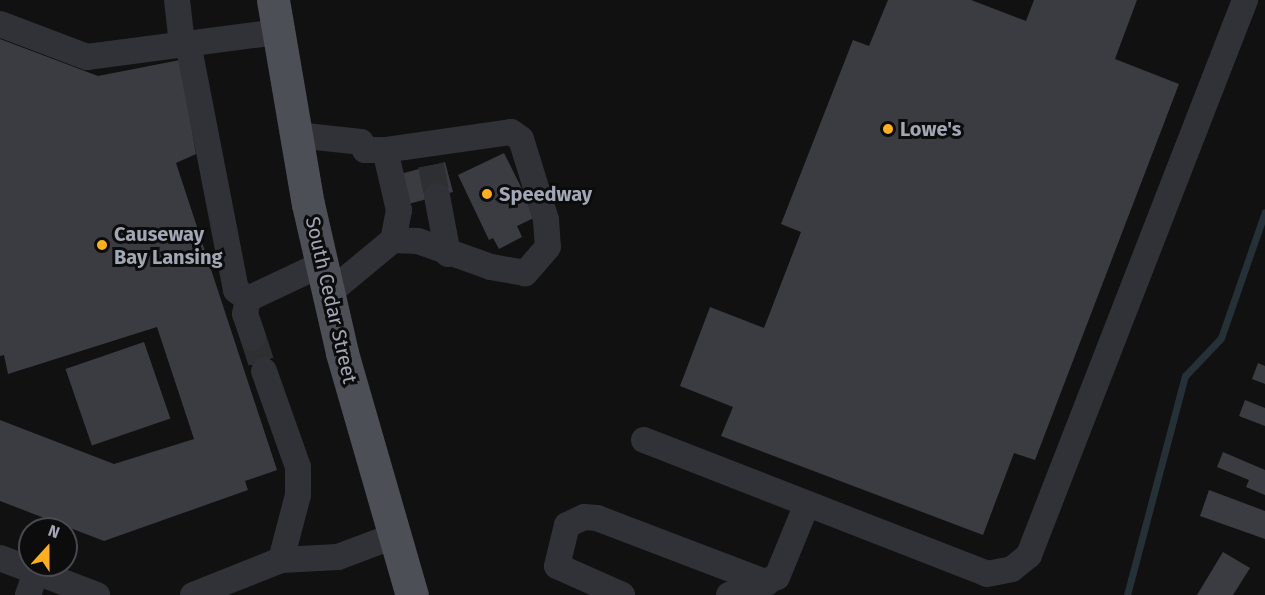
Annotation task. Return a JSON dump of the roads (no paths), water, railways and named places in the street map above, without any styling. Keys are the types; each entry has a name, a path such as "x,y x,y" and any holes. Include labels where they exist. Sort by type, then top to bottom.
{"main road":[{"name":"South Cedar Street","path":"273,0 296,135 326,278 394,536 412,595"}],"street":[{"path":"177,0 236,290 248,299"},
{"path":"644,440 987,574 1012,569 1029,555 1245,0"},
{"path":"0,24 87,57 278,32"},
{"path":"248,299 326,278 393,240 418,241 448,254 525,273 548,247 546,220 521,139 511,132 429,155 366,150 361,142 296,135"},
{"path":"385,150 399,210 393,240"},
{"path":"437,196 448,254"},
{"path":"248,299 245,314 253,337"},
{"path":"264,371 298,467 298,495 281,560"},
{"path":"729,595 766,584 784,566 807,504"},
{"path":"622,595 557,566 567,525 584,517 597,518 766,584"},
{"path":"194,595 281,560 338,557 394,536"},
{"path":"0,558 32,584 97,595"}],"waterway":[{"path":"1127,595 1185,376 1221,338 1265,212"}],"tunnel":[{"path":"431,165 437,196"},
{"path":"253,337 264,371"}],"place":[{"name":"Lowe's","path":"888,129"},
{"name":"Speedway","path":"487,194"},
{"name":"Causeway Bay Lansing","path":"102,245"}]}
